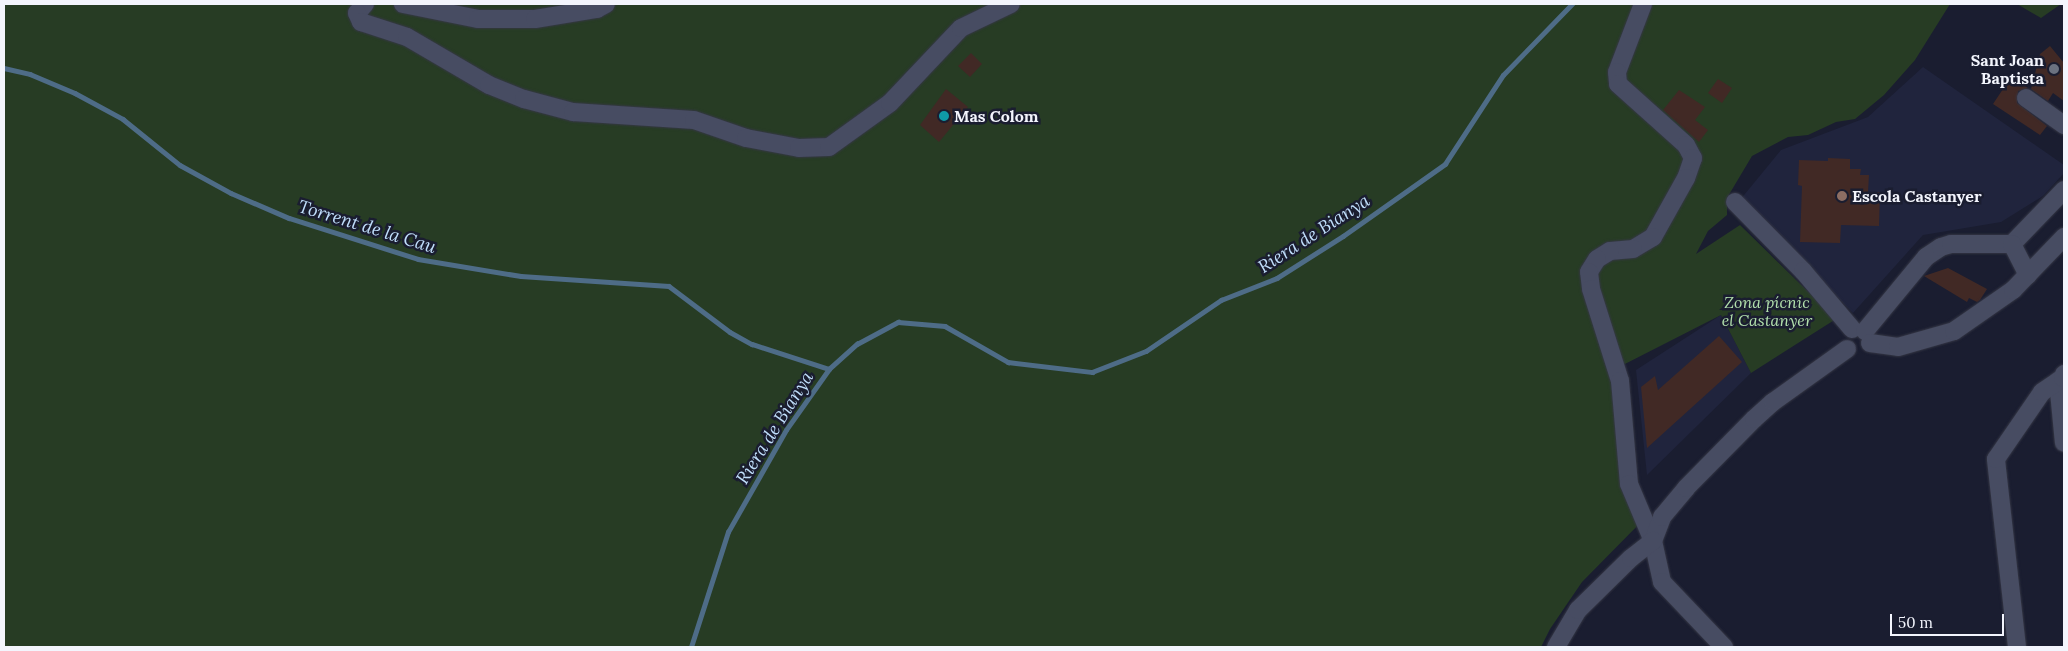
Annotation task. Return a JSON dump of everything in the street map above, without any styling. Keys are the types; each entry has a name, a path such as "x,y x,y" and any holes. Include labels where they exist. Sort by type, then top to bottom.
{"street":[{"path":"365,4 358,13 360,22 407,37 489,85 524,99 573,112 694,120 746,138 799,148 829,147 890,103 961,28 1011,4"},
{"path":"403,4 478,20 535,19 598,9 606,4"},
{"path":"1643,4 1617,72 1618,84 1686,145 1693,158 1686,178 1652,236 1633,249 1610,251 1597,260 1589,272 1591,290 1620,381 1629,484 1654,541 1662,582 1724,647"},
{"path":"2026,98 2064,125"},
{"path":"1556,647 1578,610 1632,558 1654,541 1662,516 1686,488 1754,419 1773,402 1847,349 1851,353 1863,352 1862,334 1873,318 1926,257 1941,247 1951,244 2012,244 2064,190"},
{"path":"1735,202 1862,334 1898,346 1954,331 2013,290 2064,236"},
{"path":"2012,244 2028,275"},
{"path":"2061,378 2064,442"},
{"path":"2017,647 1996,459 2042,392 2061,378"}],"shaded area":[{"path":"1923,67 2064,165 2064,173 2043,196 2001,222 1923,235 1853,313 1740,200 1781,150 1868,117"},
{"path":"1721,315 1751,373 1647,475 1636,370"}],"green space":[{"name":"Zona pícnic el Castanyer","path":"4,4 1950,4 1915,60 1884,95 1855,119 1836,122 1808,135 1788,137 1752,156 1727,198 1727,215 1708,231 1696,254 1740,225 1836,319 1751,373 1721,315 1621,366 1634,471 1649,514 1582,582 1550,629 1541,647 4,647"},
{"path":"2017,4 2061,4 2041,18"}],"building":[{"name":"Sant Joan Baptista","path":"2050,46 2064,63 2064,101 2053,93 2048,101 2031,89 2040,54"},
{"path":"971,53 982,64 970,77 958,66"},
{"path":"2011,77 2028,88 2018,91 2017,103 2047,126 2040,135 1993,104"},
{"path":"1718,79 1732,88 1722,103 1708,93"},
{"name":"Mas Colom","path":"946,89 968,107 939,142 920,125"},
{"path":"1679,90 1705,107 1695,120 1708,130 1699,142 1663,110"},
{"path":"1828,158 1850,159 1850,169 1861,169 1860,175 1869,175 1868,192 1880,192 1879,226 1841,225 1840,243 1800,242 1802,186 1798,185 1799,160 1828,161"},
{"path":"1948,268 1987,289 1980,300 1977,302 1969,298 1967,302 1924,276"},
{"path":"1719,336 1742,362 1647,448 1641,387 1655,376 1658,390"}],"waterway":[{"name":"Riera de Bianya","path":"691,647 728,532 786,430 829,369 857,344 898,322 945,326 1008,362 1092,372 1146,351 1221,300 1277,278 1343,236 1445,164 1503,75 1572,4"},
{"name":"Torrent de la Cau","path":"4,68 30,74 75,93 123,119 180,165 231,193 289,218 418,259 521,276 669,286 730,332 752,344 829,369"}],"place":[{"name":"Sant Joan Baptista","path":"2054,69"},
{"name":"Mas Colom","path":"944,116"},
{"name":"Escola Castanyer","path":"1842,196"}]}
